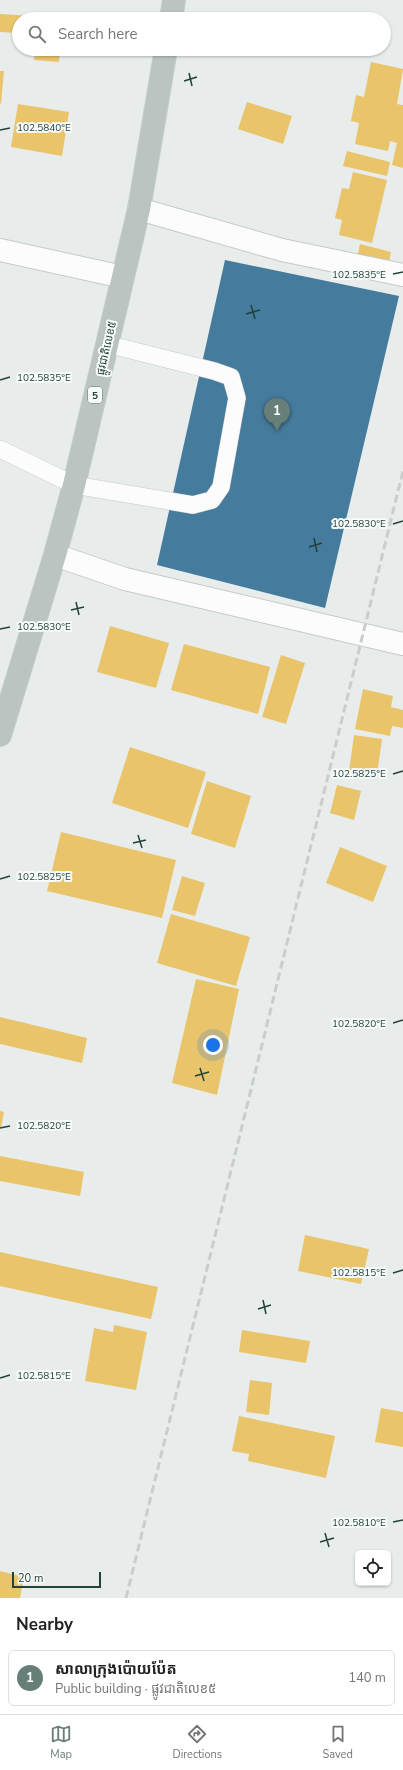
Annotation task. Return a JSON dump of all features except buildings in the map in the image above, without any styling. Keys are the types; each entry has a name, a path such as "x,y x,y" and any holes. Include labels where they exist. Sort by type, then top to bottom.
{"highway":[{"path":"172,12 174,0"},
{"name":"ផ្លូវជាតិលេខ៥","path":"0,735 55,555 74,485 139,209 165,56"}],"street":[{"path":"139,209 282,250 403,275"},
{"path":"0,250 123,277"},
{"path":"55,555 125,579 403,644"}],"lane":[{"path":"0,449 74,485 192,505 212,500 221,487 237,398 231,377 214,371 106,344"}],"railway":[{"path":"126,1598 403,471"}],"place":[{"name":"សាលាក្រុងប៉ោយប៉ែត","path":"277,431"}]}
